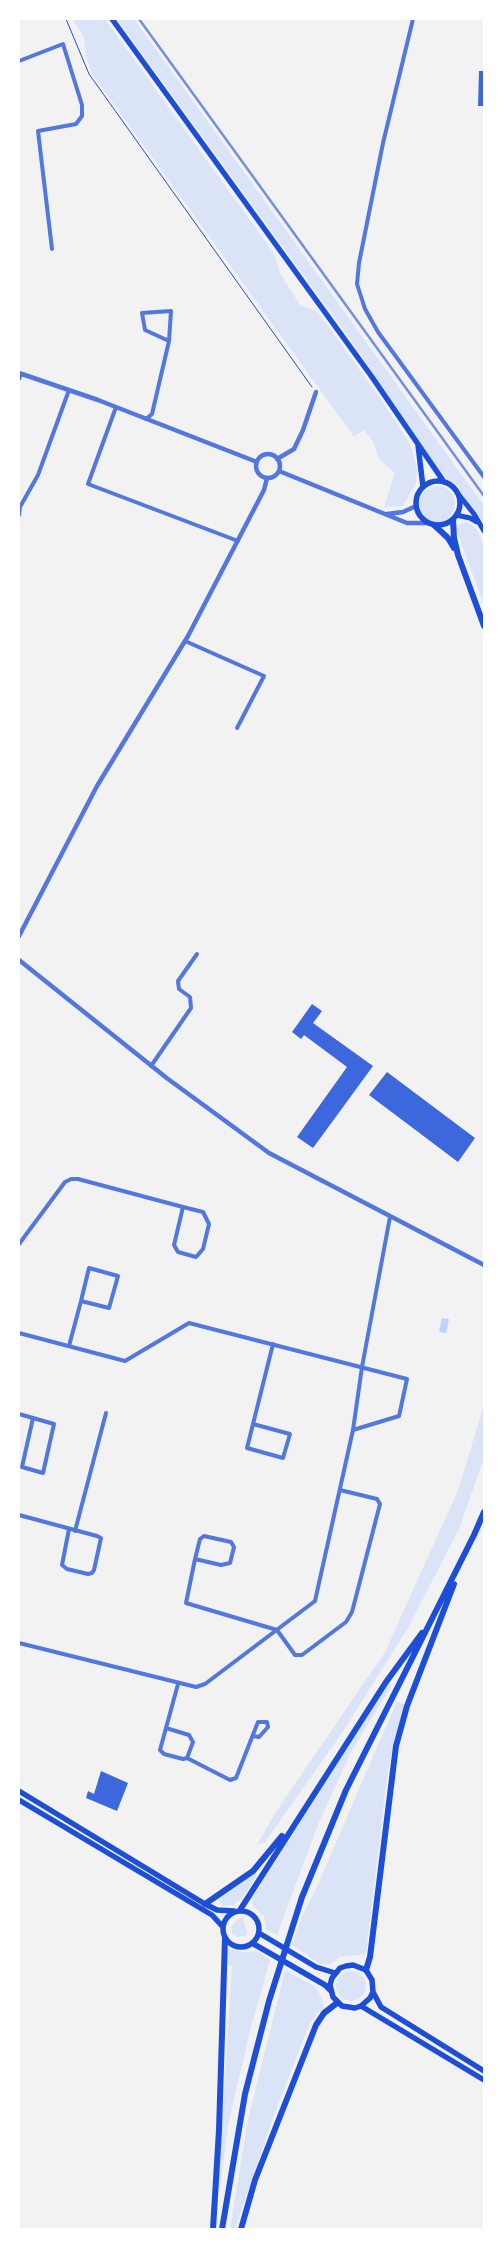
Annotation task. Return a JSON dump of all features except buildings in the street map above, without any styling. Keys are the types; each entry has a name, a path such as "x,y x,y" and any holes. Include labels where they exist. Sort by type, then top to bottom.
{"highway":[{"path":"454,517 454,538 458,555 484,626"},
{"path":"431,524 448,538 458,555"},
{"path":"366,1970 370,1957 396,1746 407,1706 484,1512"},
{"path":"222,2229 245,2094 269,2001 302,1897 346,1790 475,1533"},
{"path":"237,1911 296,1820 348,1745 386,1682 433,1618"},
{"path":"205,1904 253,1871 296,1820"},
{"path":"213,2229 219,2130 225,1938"},
{"path":"241,2229 255,2180 316,2025 324,2013 337,2003"}],"main road":[{"path":"112,19 372,377 444,482"},
{"path":"418,445 423,487"},
{"path":"459,495 460,502 454,517 447,523 431,524 422,519 416,506 419,492 423,487 437,481 450,484 459,495 484,531"},
{"path":"454,517 470,518 478,522"},
{"path":"19,1791 216,1910 237,1911 251,1913 256,1917 260,1927 259,1933 252,1943 247,1946 235,1946 225,1938 223,1927 226,1917 237,1911"},
{"path":"19,1800 212,1915 223,1927"},
{"path":"259,1933 316,1967 335,1973"},
{"path":"252,1943 325,1985 337,2003 348,2008 361,2006 366,2003 373,1992"},
{"path":"331,1992 330,1985 335,1973 340,1968 353,1965 366,1970 372,1980 373,1992 381,2007 484,2071"},
{"path":"361,2006 484,2080"}],"street":[{"path":"413,19 383,143 359,263 357,284 365,310 378,332 484,477"},
{"path":"19,61 63,44 82,105 82,116 76,124 38,131 52,249"},
{"path":"146,419 152,414 169,341 171,311 142,313 145,330 169,341"},
{"path":"19,375 116,407 257,462"},
{"path":"19,515 20,507 38,475 69,390"},
{"path":"278,459 294,449 303,430 316,392"},
{"path":"116,407 88,484 238,540"},
{"path":"268,454 278,459 279,471 274,476 267,478 258,472 257,462 268,454"},
{"path":"279,471 407,523 431,524"},
{"path":"19,936 97,786 185,642 264,490 267,478"},
{"path":"386,514 403,512 416,506"},
{"path":"185,642 264,676 237,728"},
{"path":"151,1066 191,1008 190,997 179,989 178,981 197,954"},
{"path":"19,960 151,1066 269,1153 484,1265"},
{"path":"19,1244 65,1182 71,1179 78,1179 203,1212 209,1224 203,1250 196,1257 178,1252 174,1245 183,1207"},
{"path":"19,1642 196,1688 205,1684 317,1598 353,1430 362,1367 390,1217"},
{"path":"69,1346 81,1301 90,1268 118,1276 109,1308 81,1301"},
{"path":"19,1333 125,1361 188,1323 407,1379 399,1416 353,1430"},
{"path":"253,1424 290,1434 284,1458 247,1448 253,1424 273,1344"},
{"path":"75,1530 106,1413"},
{"path":"19,1414 33,1418 54,1424 43,1473 22,1468 33,1418"},
{"path":"195,1559 221,1565 230,1563 234,1547 231,1542 204,1536 200,1539 195,1559 186,1604 277,1630 295,1655 302,1655 346,1622 352,1612 380,1504 377,1499 340,1490"},
{"path":"19,1515 75,1530 100,1538 97,1561 92,1573 88,1574 67,1569 62,1565 69,1529"},
{"path":"178,1684 161,1753 183,1759 187,1758 230,1780 236,1778 258,1722 267,1722 268,1727 259,1737 253,1736"},
{"path":"166,1728 189,1735 193,1742 187,1758"}],"path":[{"path":"66,19 78,42 90,74 316,392"}],"shaded area":[{"path":"72,19 105,19 273,252 281,275 300,305 318,312 380,398 410,444 417,467 416,483 403,506 384,507 395,473 379,459 374,443 364,430 354,437 92,74 86,56 84,37"},
{"path":"117,19 134,19 484,506 484,523 468,504 458,486 444,477 348,336"},
{"path":"437,486 449,492 455,504 449,516 437,522 425,516 419,504 425,492"},
{"path":"467,522 475,527 484,545 484,605 456,529 457,525"},
{"path":"484,1404 484,1458 459,1529 408,1628 342,1733 265,1842 257,1845 275,1813 385,1652 459,1488"},
{"path":"388,1684 392,1685 351,1752 319,1822 277,1935 266,1930 264,1916 252,1903 254,1895"},
{"path":"397,1701 407,1706 394,1740 387,1777 366,1954 340,1957 329,1965 320,1964 292,1945 302,1916 316,1889"},
{"path":"255,1872 257,1875 239,1901 233,1905 223,1906 218,1900"},
{"path":"243,1918 248,1935 238,1937 232,1934 231,1926 238,1919"},
{"path":"228,1949 243,1952 257,1951 270,1960 251,2027 235,2095 228,2126 220,2187 218,2188 232,1966 227,1964"},
{"path":"285,1970 314,1986 325,2008 318,2012 309,2025 274,2115 235,2229 230,2229 247,2124"},
{"path":"351,1971 362,1975 366,1986 362,1997 351,2001 340,1997 336,1986 340,1975"}],"water":[{"path":"442,1318 449,1319 446,1333 439,1332"}],"railway":[{"path":"139,19 484,496"}]}
